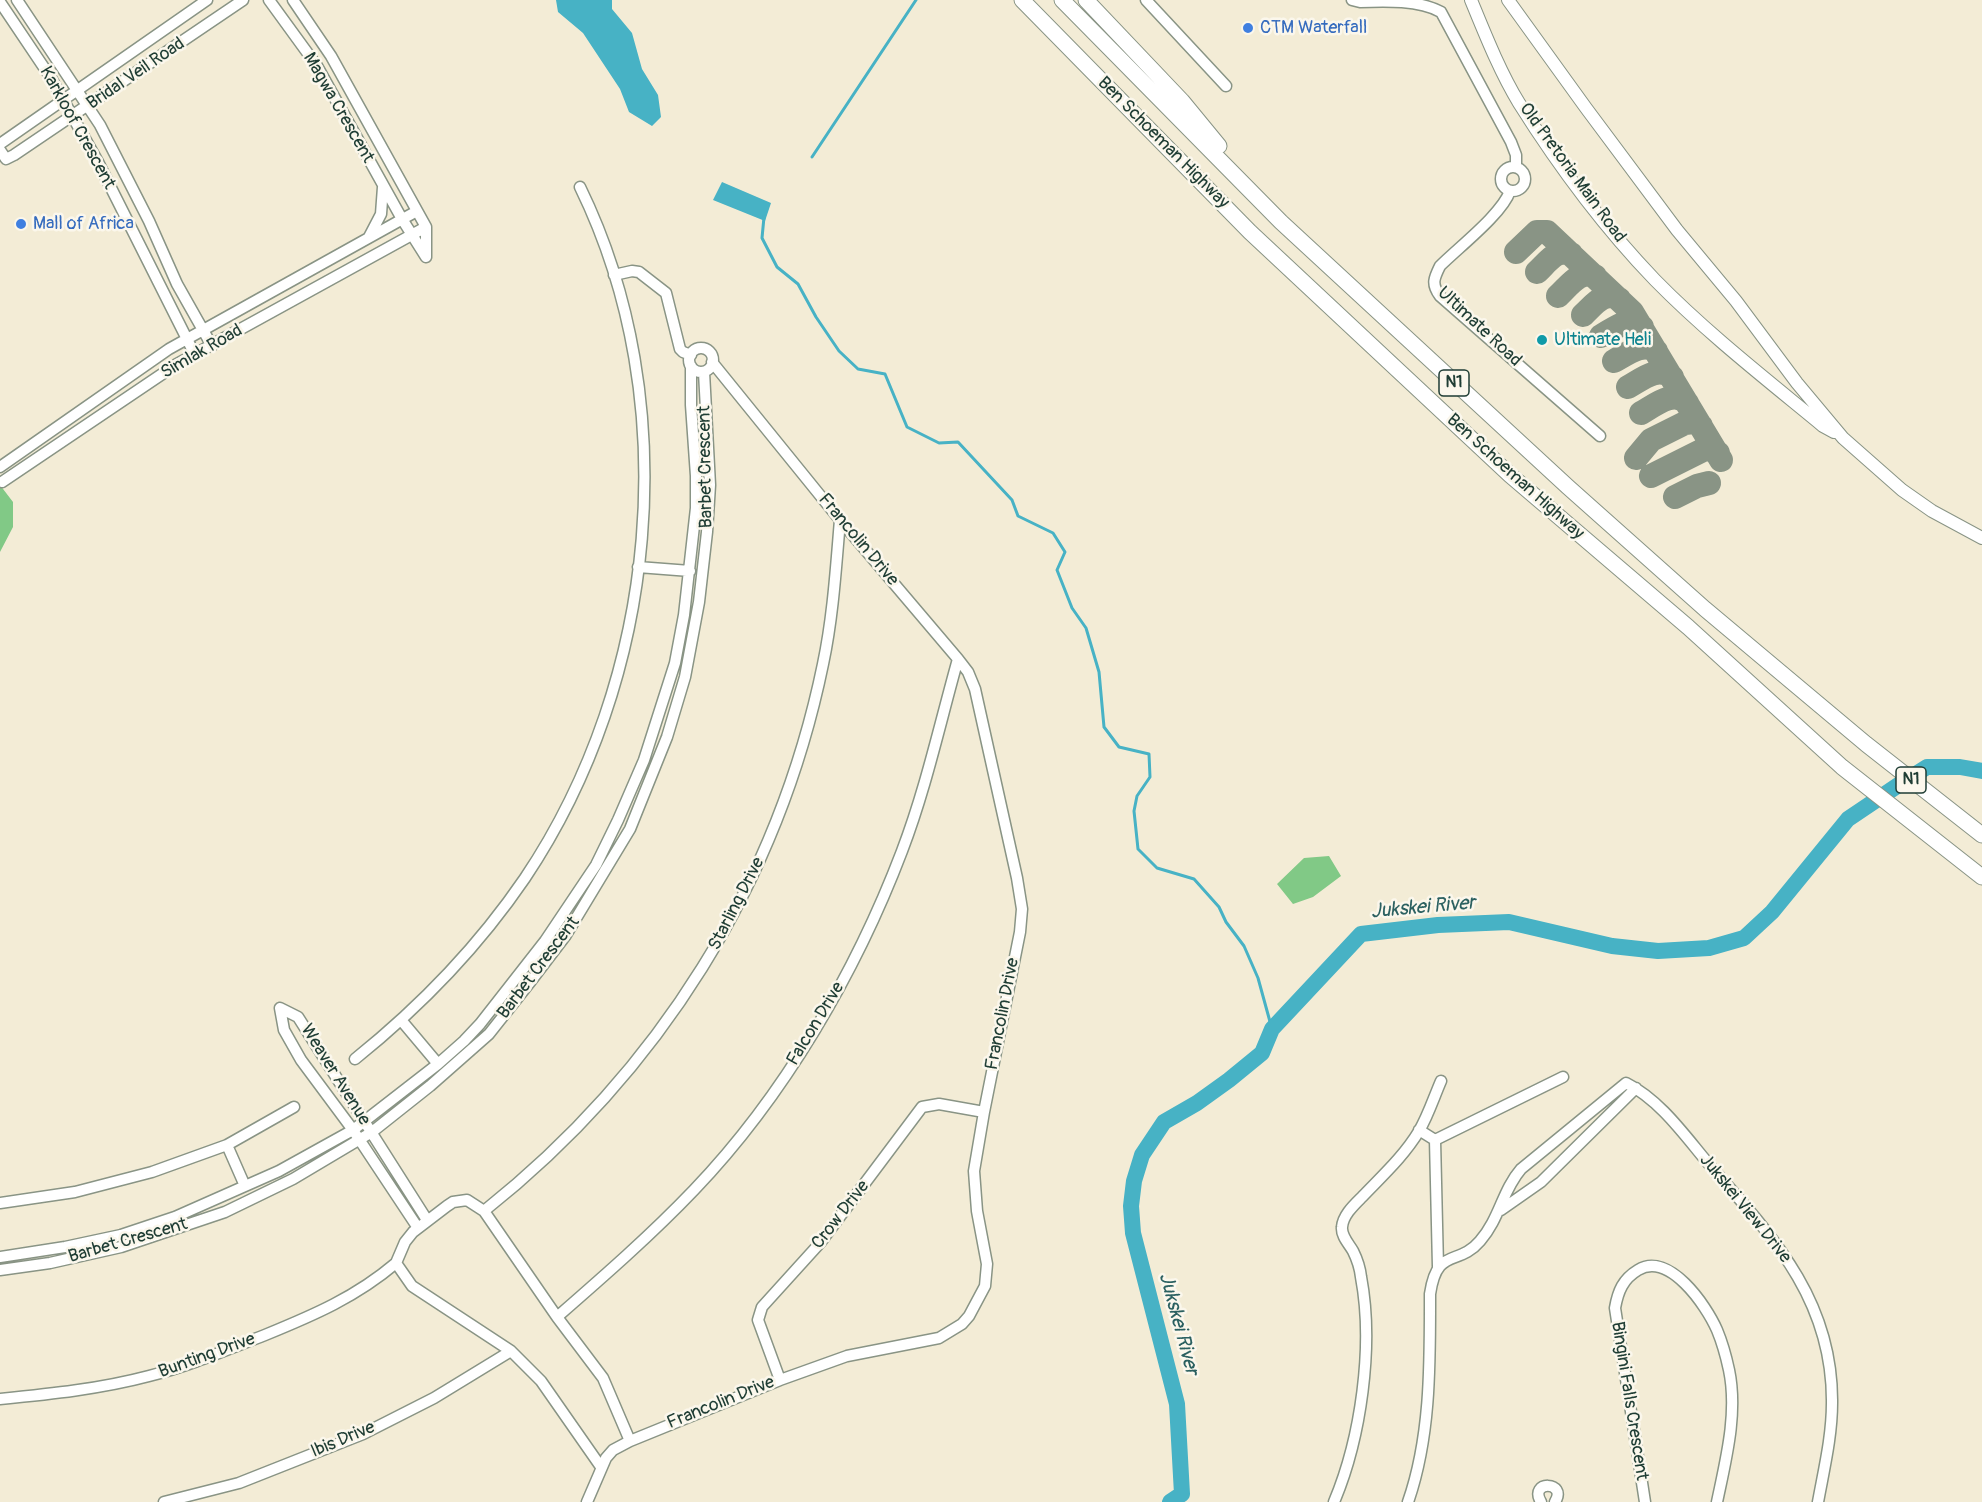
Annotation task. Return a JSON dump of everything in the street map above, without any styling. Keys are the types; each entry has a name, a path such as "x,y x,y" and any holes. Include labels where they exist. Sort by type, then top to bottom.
{"highway":[{"name":"Ben Schoeman Highway","path":"1022,0 1250,232 1510,475 1688,627 1842,768 1982,877"},
{"name":"Ben Schoeman Highway","path":"1062,0 1281,222 1568,488 1705,609 1866,744 1982,835"},
{"path":"1086,0 1182,101 1281,222"}],"main road":[{"name":"Old Pretoria Main Road","path":"1471,0 1518,101 1589,202 1654,279 1710,331 1815,419 1843,438 1902,490 1932,511 1982,537"},
{"name":"Old Pretoria Main Road","path":"1508,0 1579,100 1677,230 1736,301 1797,383 1843,438"}],"street":[{"name":"Karkloof Crescent","path":"17,0 100,125 149,221 177,284 212,346"},
{"name":"Bridal Veil Road","path":"0,144 207,0"},
{"name":"Bridal Veil Road","path":"0,150 6,159 10,158 243,0"},
{"name":"Magwa Crescent","path":"269,0 316,66 411,236"},
{"name":"Magwa Crescent","path":"293,0 331,56 426,227"},
{"path":"1146,0 1227,86"},
{"path":"1352,0 1360,2 1415,0 1434,6 1440,12 1511,142 1516,155 1516,167"},
{"name":"Karkloof Crescent","path":"0,2 63,101 98,162 195,355"},
{"path":"1508,167 1516,167 1522,171 1525,181 1521,188 1510,191 1501,183 1501,175 1508,167"},
{"path":"369,237 381,213 383,185"},
{"path":"356,1059 401,1020 461,962 526,876 569,800 598,734 627,637 642,523 641,410 633,352 614,275 580,187"},
{"name":"Ultimate Road","path":"1510,191 1498,210 1440,266 1433,284 1440,296 1600,436"},
{"name":"Simlak Road","path":"0,467 169,350 417,211"},
{"path":"411,236 426,257 426,227"},
{"name":"Simlak Road","path":"2,482 177,364 426,227"},
{"path":"614,275 632,271 639,272 666,293 680,349 691,361 696,371 704,372 712,362 710,352 703,349 696,350 691,361"},
{"name":"Barbet Crescent","path":"0,1270 72,1259 121,1247 225,1212 292,1179 356,1135 365,1121 438,1064 480,1024 555,928 596,865 618,820 644,760 675,663 690,572 696,508 691,361"},
{"name":"Francolin Drive","path":"587,1502 601,1467 614,1450 630,1441 780,1380 847,1356 939,1338 962,1324 969,1316 983,1292 986,1279 987,1264 977,1211 974,1171 1020,932 1022,909 975,689 968,672 958,659 840,520 712,362"},
{"name":"Barbet Crescent","path":"0,1257 122,1235 197,1208 356,1135 372,1132 430,1086 489,1034 567,935 630,829 667,737 685,677 699,602 707,532 710,485 704,372"},
{"name":"Starling Drive","path":"484,1211 523,1180 598,1106 637,1062 705,964 740,902 788,790 805,733 823,663 840,520"},
{"path":"638,567 690,572"},
{"path":"686,600 699,602"},
{"name":"Falcon Drive","path":"557,1317 642,1242 724,1157 785,1076 828,1009 882,898 902,851 919,801 958,659"},
{"path":"654,731 667,737"},
{"path":"618,820 630,829"},
{"path":"555,928 567,935"},
{"name":"Weaver Avenue","path":"417,1228 356,1135 301,1060 284,1030 280,1008 298,1017 427,1220"},
{"path":"401,1020 438,1064"},
{"path":"480,1024 489,1034"},
{"path":"1435,1140 1563,1077"},
{"path":"1334,1502 1345,1472 1358,1419 1363,1391 1365,1348 1362,1278 1358,1264 1342,1233 1342,1227 1347,1214 1400,1157 1419,1130 1441,1081"},
{"path":"1438,1267 1478,1244 1501,1210 1512,1180 1521,1169 1631,1085"},
{"path":"1501,1210 1534,1188 1559,1164 1631,1085"},
{"name":"Jukskei View Drive","path":"1631,1085 1659,1107 1766,1228 1803,1284 1823,1337 1831,1383 1830,1433 1818,1502"},
{"name":"Crow Drive","path":"780,1380 758,1320 762,1307 820,1243 922,1107 939,1104 984,1112"},
{"path":"0,1203 75,1192 152,1172 227,1145 294,1107"},
{"path":"1419,1130 1435,1140"},
{"path":"1408,1502 1416,1475 1425,1425 1429,1372 1430,1294 1438,1267 1435,1140"},
{"path":"227,1145 245,1186"},
{"path":"1545,1149 1559,1164"},
{"path":"601,1467 541,1381 511,1351 412,1286 396,1263 405,1242 417,1228 453,1202 467,1200 484,1211 557,1317 603,1378 630,1441"},
{"path":"197,1208 203,1219"},
{"path":"70,1246 72,1259"},
{"name":"Bunting Drive","path":"0,1399 88,1389 148,1377 200,1361 315,1315 375,1281 396,1263"},
{"name":"Bingini Falls Crescent","path":"1645,1502 1615,1308 1617,1294 1631,1274 1642,1267 1653,1266 1672,1271 1696,1297 1717,1329 1725,1353 1732,1389 1732,1410 1725,1468 1717,1502"},
{"name":"Ibis Drive","path":"164,1502 239,1484 363,1434 434,1398 511,1351"},
{"path":"1541,1502 1539,1492 1548,1485 1554,1487 1557,1492 1555,1502"}],"green space":[{"path":"0,485 13,502 13,527 0,552"},
{"path":"1329,856 1341,876 1313,897 1293,904 1277,884 1304,858"}],"water":[{"path":"556,0 612,0 612,9 632,33 642,69 658,95 661,117 652,126 629,112 620,89 583,33 558,12"},
{"path":"722,182 771,203 765,221 713,200"}],"waterway":[{"path":"812,157 916,0"},
{"path":"764,217 762,238 777,267 798,284 816,317 839,351 858,369 885,374 907,427 939,443 958,442 1012,500 1018,516 1053,533 1065,552 1057,570 1072,608 1086,628 1099,672 1104,727 1119,747 1149,754 1150,777 1137,796 1134,811 1138,849 1157,868 1194,879 1219,907 1226,922 1244,946 1258,978 1272,1029"},
{"name":"Jukskei River","path":"1170,1502 1182,1494 1177,1404 1133,1233 1131,1206 1134,1181 1142,1155 1164,1122 1197,1103 1262,1053 1272,1029 1361,934 1438,925 1509,922 1612,946 1658,951 1709,948 1744,938 1772,912 1848,819 1900,784 1927,767 1960,767 1982,771"}],"taxiway":[{"path":"1516,252 1537,232 1547,232 1632,312 1721,460"},
{"path":"1537,272 1557,254 1566,252 1571,254"},
{"path":"1558,296 1580,277 1590,274 1595,276"},
{"path":"1583,315 1604,297 1619,299"},
{"path":"1601,336 1627,323 1632,322 1642,327"},
{"path":"1614,361 1640,348 1646,347 1656,351"},
{"path":"1628,387 1655,373 1672,377"},
{"path":"1641,413 1670,398 1682,399 1687,403"},
{"path":"1636,458 1651,440 1685,423 1694,422 1701,426"},
{"path":"1651,476 1703,450 1709,449 1718,453"},
{"path":"1675,497 1709,483"}],"place":[{"name":"CTM Waterfall","path":"1248,28"},
{"name":"Mall of Africa","path":"21,224"},
{"name":"Ultimate Heli","path":"1542,340"}]}
